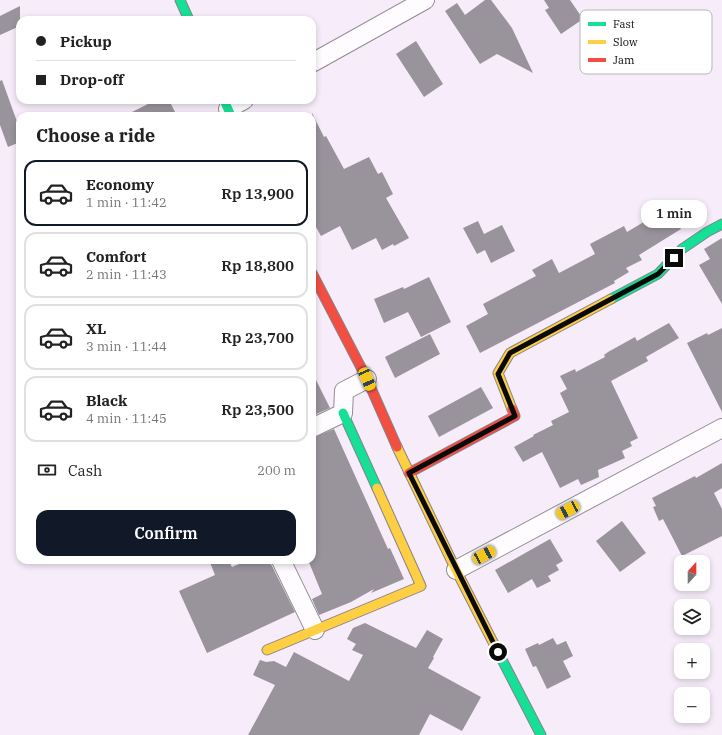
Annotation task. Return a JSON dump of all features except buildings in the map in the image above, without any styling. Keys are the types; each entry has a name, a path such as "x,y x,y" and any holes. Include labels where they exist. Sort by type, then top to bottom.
{"street":[{"path":"180,0 187,16"},
{"path":"316,61 425,0"},
{"path":"409,473 515,416 498,374 510,353 658,274 682,249 722,224"},
{"path":"316,281 367,379 409,473 456,570 540,735"},
{"path":"267,650 421,586 343,413 344,391 367,379"},
{"path":"316,426 343,413"},
{"path":"456,570 722,428"},
{"path":"283,564 315,630"}],"traffic: fast":[{"path":"180,0 187,16"},
{"path":"226,104 229,112"},
{"path":"611,299 658,274 682,249 722,224"},
{"path":"343,413 377,488"},
{"path":"497,650 541,735"}],"traffic: slow":[{"path":"512,409 498,373 510,353 611,299"},
{"path":"397,447 456,570 497,650"},
{"path":"267,650 421,586 377,488"}],"traffic: jam":[{"path":"316,281 367,379 397,447"},
{"path":"409,473 515,416 512,409"}],"route":[{"path":"498,652 409,473 515,416 498,374 510,353 658,274 674,258"}]}
